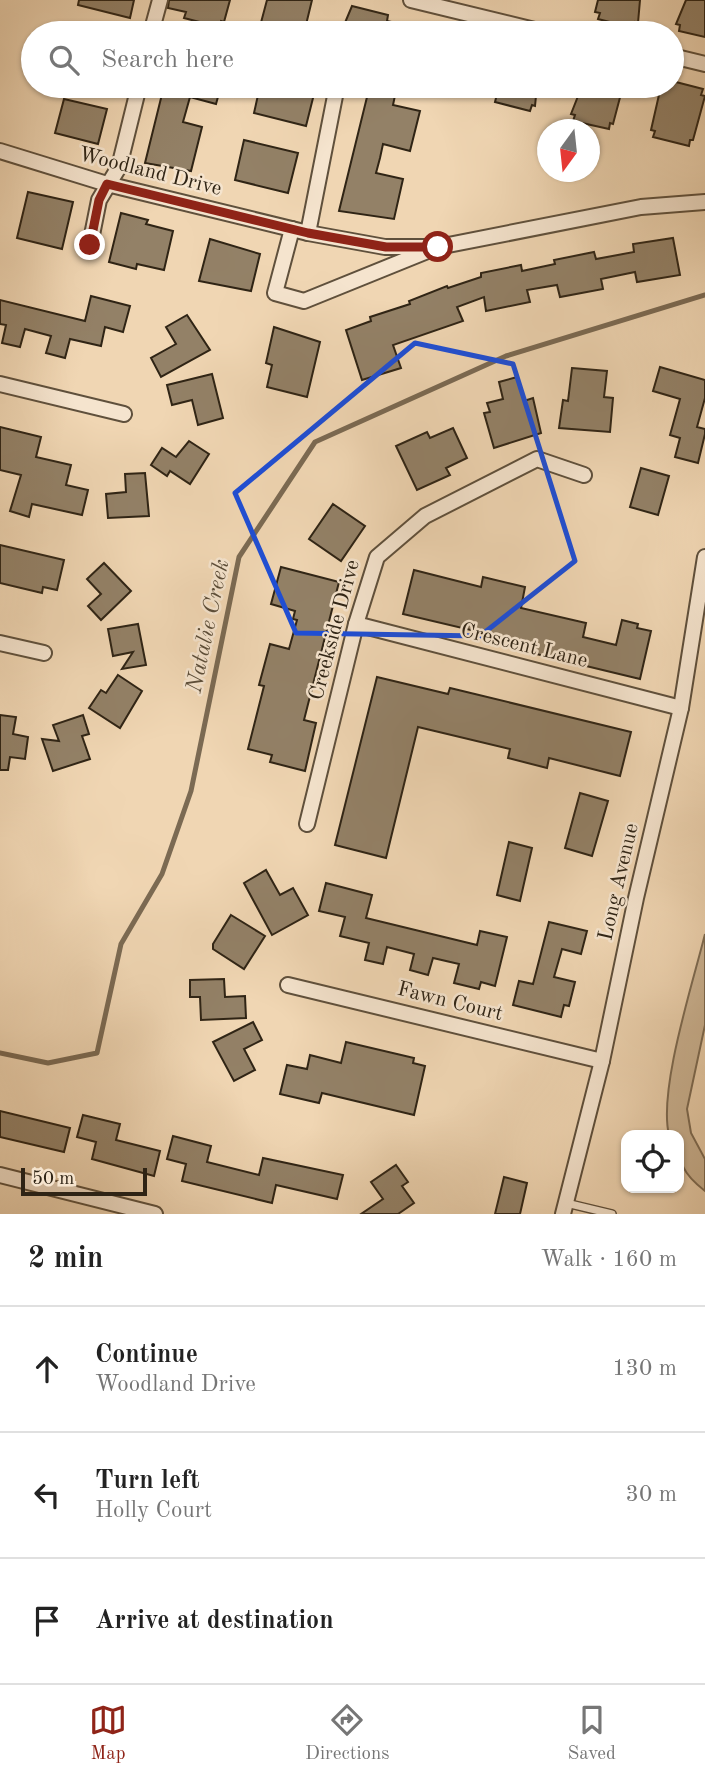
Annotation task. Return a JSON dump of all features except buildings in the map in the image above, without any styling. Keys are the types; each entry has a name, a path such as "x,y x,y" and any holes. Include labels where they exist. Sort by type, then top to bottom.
{"street":[{"path":"154,21 160,0"},
{"path":"411,0 498,21"},
{"path":"684,59 705,64"},
{"path":"90,245 99,200 119,167 136,98"},
{"path":"308,233 336,98"},
{"name":"Woodland Drive","path":"0,150 107,184 308,233 386,247 438,247"},
{"name":"Woodland Drive","path":"292,229 275,293 304,301 438,247 640,207 705,202"},
{"path":"0,384 124,414"},
{"name":"Creekside Drive","path":"307,824 356,624 377,556 425,516 537,459 584,475"},
{"name":"Long Avenue","path":"565,1208 602,1061 636,898 681,708 705,557"},
{"name":"Crescent Lane","path":"356,624 681,708"},
{"path":"0,643 44,653"},
{"name":"Fawn Court","path":"288,985 602,1061"},
{"path":"0,1175 155,1214"}],"lane":[{"path":"565,1208 612,1214"}],"highlighted area":[{"path":"415,343 513,364 575,561 480,636 296,633 235,493"}],"shaded area":[{"path":"705,934 705,1025 687,1109 691,1133 705,1159 705,1191 684,1168 684,1130 668,1130 668,1092 678,1036"}],"waterway":[{"name":"Natalie Creek","path":"0,1053 48,1063 97,1053 121,944 162,874 191,791 239,557 315,442 506,356 705,295"}],"route":[{"path":"90,245 99,200 107,184 308,233 386,247 438,247"}]}
